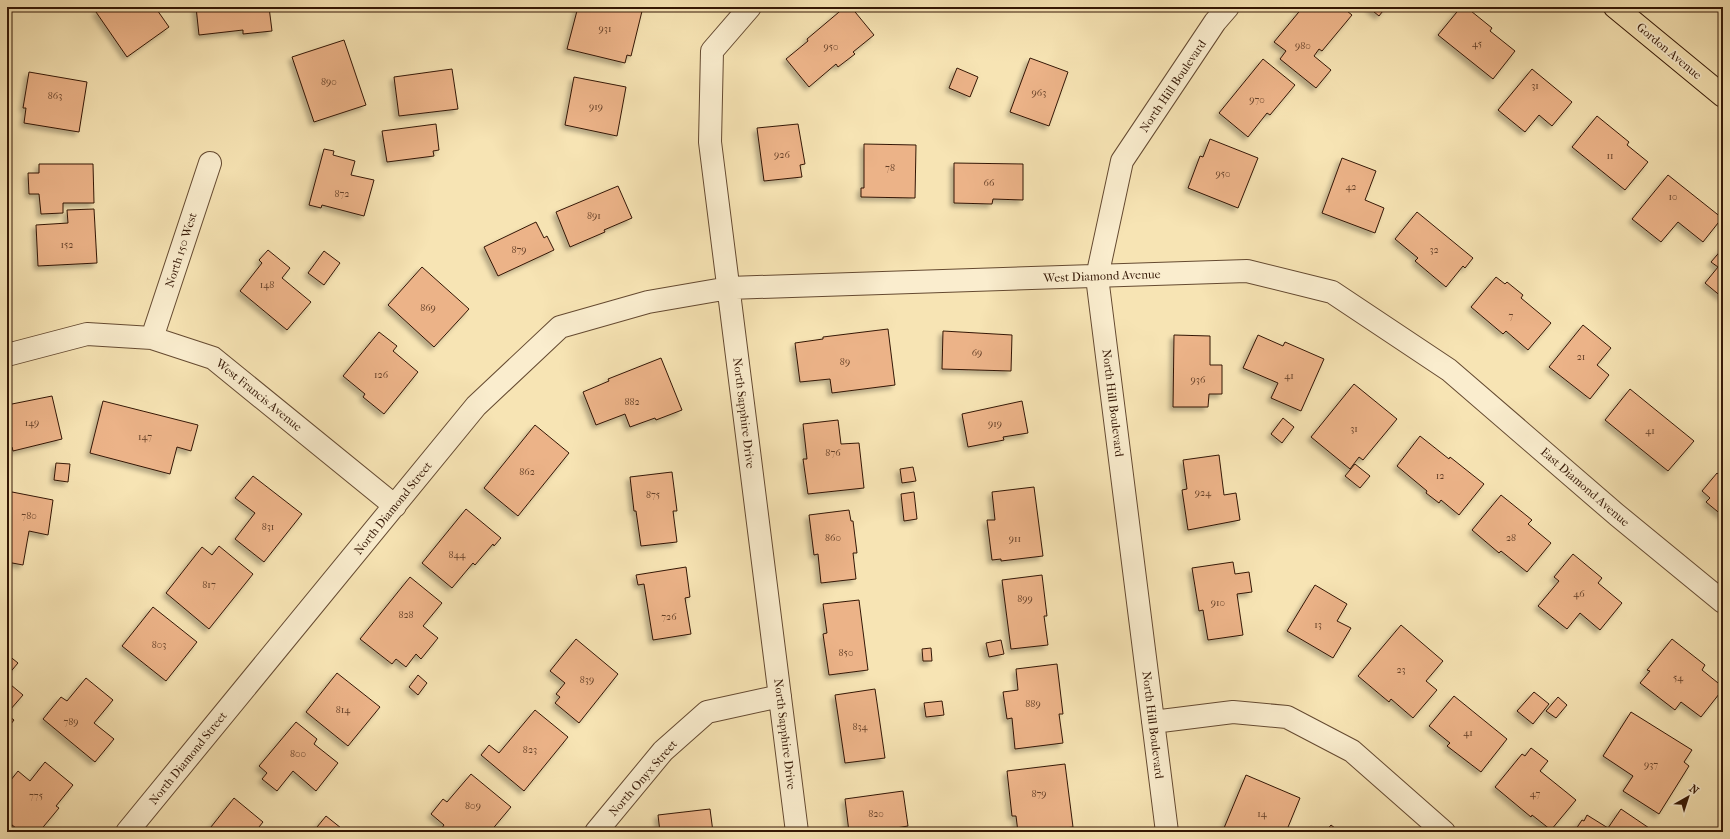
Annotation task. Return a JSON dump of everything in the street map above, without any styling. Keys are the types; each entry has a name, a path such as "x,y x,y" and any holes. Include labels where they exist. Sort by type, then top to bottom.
{"main road":[{"name":"Gordon Avenue","path":"1615,7 1723,96"}],"street":[{"name":"North Sapphire Drive","path":"750,7 712,52 710,142 797,832"},
{"name":"North Hill Boulevard","path":"1167,832 1097,277 1122,161 1215,22 1228,7"},
{"name":"North 150 West","path":"152,338 210,163"},
{"name":"West Diamond Avenue","path":"728,288 1247,272 1332,292 1450,370"},
{"name":"North Diamond Street","path":"127,832 476,406 560,327 648,302 728,288"},
{"name":"West Francis Avenue","path":"7,355 87,334 152,338 214,358 395,506"},
{"name":"East Diamond Avenue","path":"1450,370 1617,515 1723,602"},
{"name":"North Onyx Street","path":"596,832 663,751 707,712 780,696"},
{"path":"1153,722 1233,712 1287,717 1352,750 1444,832"}],"building":[{"path":"103,7 155,7 169,27 127,57 96,12"},
{"path":"196,7 269,7 272,31 243,34 243,30 199,35"},
{"path":"578,7 643,7 631,56 627,55 625,63 567,49"},
{"path":"845,7 851,7 874,35 853,52 855,54 838,67 836,64 809,87 786,59"},
{"path":"1303,7 1342,7 1352,15 1322,51 1319,49 1314,56 1331,70 1316,88 1280,59 1286,51 1274,42"},
{"path":"1368,7 1386,7 1379,16"},
{"path":"1461,7 1466,7 1492,28 1490,31 1515,51 1493,79 1438,35"},
{"path":"344,40 366,105 314,122 292,57"},
{"path":"1030,58 1068,72 1049,126 1010,112"},
{"path":"1263,59 1295,85 1270,115 1267,113 1248,137 1219,113"},
{"path":"957,68 978,77 970,97 949,88"},
{"path":"452,69 458,109 399,116 394,77"},
{"path":"1532,69 1572,102 1552,126 1539,115 1525,132 1498,110"},
{"path":"29,72 87,82 79,132 24,123 26,108 23,108"},
{"path":"574,77 626,87 617,136 565,125"},
{"path":"1597,116 1629,142 1627,145 1648,162 1625,190 1572,147"},
{"path":"436,124 439,150 433,151 434,156 387,162 382,131"},
{"path":"798,124 805,164 800,165 802,177 764,181 757,128"},
{"path":"1210,139 1258,158 1238,208 1188,188 1200,156 1203,157"},
{"path":"864,144 916,145 915,198 861,197 861,188 864,188"},
{"path":"324,149 334,151 333,155 355,161 351,175 374,180 364,216 322,205 321,208 309,205"},
{"path":"1342,158 1376,171 1365,200 1384,208 1375,233 1322,213"},
{"path":"954,163 1023,164 1023,200 993,199 992,204 954,203"},
{"path":"39,164 93,164 94,203 63,203 63,213 41,214 39,194 29,194 28,173 39,173"},
{"path":"1668,175 1722,218 1703,242 1678,222 1661,242 1632,219"},
{"path":"618,186 632,218 604,230 605,232 570,247 556,212"},
{"path":"94,209 97,263 38,266 36,225 68,223 67,210"},
{"path":"1417,212 1473,258 1465,268 1463,266 1446,287 1415,261 1418,258 1395,239"},
{"path":"536,222 544,238 547,236 554,250 498,276 484,247"},
{"path":"1723,248 1723,298 1705,283 1718,267 1711,262"},
{"path":"268,250 290,268 282,278 311,302 287,330 240,291 262,263 259,260"},
{"path":"324,251 340,263 324,285 308,273"},
{"path":"422,267 469,309 434,347 388,305"},
{"path":"1496,277 1505,284 1507,282 1523,295 1521,298 1551,323 1528,350 1506,331 1503,334 1471,307"},
{"path":"1583,325 1611,348 1597,365 1609,375 1590,399 1549,367"},
{"path":"888,329 895,385 832,393 830,379 800,382 795,343 823,339 823,337"},
{"path":"943,331 1012,335 1011,371 942,369"},
{"path":"379,332 397,346 393,351 418,372 384,414 363,397 365,394 343,376"},
{"path":"1174,335 1210,336 1210,365 1222,365 1222,394 1209,394 1208,407 1173,407"},
{"path":"1258,335 1283,346 1285,342 1324,359 1301,411 1271,398 1278,383 1243,368"},
{"path":"661,358 682,410 656,420 655,418 630,427 625,414 596,425 583,392 609,381 608,379"},
{"path":"1354,384 1397,419 1363,460 1359,457 1350,469 1311,437"},
{"path":"1630,389 1694,441 1668,471 1605,420"},
{"path":"52,396 62,439 13,451 12,447 7,449 7,405"},
{"path":"103,401 198,425 191,451 177,447 170,474 90,453"},
{"path":"1022,401 1028,433 1003,437 1004,440 968,447 962,414"},
{"path":"1283,418 1294,427 1282,443 1271,434"},
{"path":"838,420 841,444 859,443 864,488 808,494 803,459 807,459 803,424"},
{"path":"535,425 569,453 518,516 484,488"},
{"path":"1420,436 1484,484 1459,515 1441,500 1439,503 1426,493 1427,491 1397,466"},
{"path":"1219,455 1224,495 1236,493 1240,520 1188,530 1182,490 1187,489 1183,460"},
{"path":"56,463 70,464 68,482 54,480"},
{"path":"1355,464 1370,476 1360,488 1345,476"},
{"path":"913,467 916,481 902,483 900,469"},
{"path":"672,472 677,511 673,511 677,542 641,546 636,511 634,511 630,477"},
{"path":"1717,473 1723,478 1723,516 1706,502 1710,498 1702,491"},
{"path":"253,476 302,514 264,562 235,539 255,513 235,498"},
{"path":"1034,487 1043,556 1001,561 1001,559 992,560 987,520 995,520 992,492"},
{"path":"7,491 53,500 48,535 29,531 23,565 7,562"},
{"path":"914,492 917,519 904,521 901,494"},
{"path":"1501,495 1532,520 1528,524 1551,543 1527,572 1501,551 1499,553 1472,530"},
{"path":"466,509 501,538 494,546 493,544 475,565 473,563 452,588 422,563"},
{"path":"849,510 851,521 853,521 857,553 853,553 856,579 821,583 818,554 814,555 809,515"},
{"path":"219,546 253,574 209,629 166,593 202,547 212,555"},
{"path":"1573,554 1602,578 1598,583 1622,603 1600,630 1580,613 1567,629 1538,606 1559,581 1554,577"},
{"path":"1233,562 1235,574 1249,572 1252,592 1237,594 1243,635 1208,640 1203,610 1199,611 1192,568"},
{"path":"686,567 690,597 685,598 691,634 653,640 644,584 638,585 636,575"},
{"path":"1042,575 1047,616 1044,616 1048,645 1011,649 1002,580"},
{"path":"410,577 442,603 423,626 438,638 421,659 416,654 406,667 396,659 392,664 360,639"},
{"path":"1315,585 1347,604 1337,621 1351,628 1333,658 1287,631"},
{"path":"859,600 868,670 829,675 823,634 827,633 823,604"},
{"path":"153,607 197,642 166,681 122,646"},
{"path":"1401,625 1443,661 1426,681 1437,690 1413,718 1391,699 1389,702 1358,676"},
{"path":"576,639 618,674 579,723 555,703 560,697 556,694 565,683 550,671"},
{"path":"1672,639 1705,665 1702,670 1723,687 1701,717 1681,702 1675,710 1640,683 1650,671 1647,670"},
{"path":"1001,640 1004,654 989,657 986,643"},
{"path":"931,648 932,661 923,661 922,649"},
{"path":"8,655 18,663 7,676 7,656"},
{"path":"1057,664 1063,714 1059,714 1063,743 1015,749 1012,718 1007,719 1003,692 1018,690 1016,669"},
{"path":"337,673 380,707 348,746 306,712"},
{"path":"418,675 427,683 418,695 409,687"},
{"path":"86,678 113,700 94,723 114,739 95,762 43,719 61,697 67,701"},
{"path":"11,685 23,695 10,710 7,708 7,691"},
{"path":"875,689 885,758 845,763 835,695"},
{"path":"1534,692 1549,704 1533,724 1517,711"},
{"path":"1454,696 1507,739 1481,772 1447,746 1450,743 1429,726"},
{"path":"1558,697 1567,705 1556,718 1546,711"},
{"path":"942,701 944,715 926,717 924,703"},
{"path":"535,710 568,737 524,791 481,755 489,745 499,753"},
{"path":"1631,712 1692,750 1684,762 1689,766 1659,814 1623,791 1633,776 1603,756"},
{"path":"7,715 14,720 7,729"},
{"path":"296,722 317,739 314,744 338,763 316,791 293,771 277,791 262,779 267,773 259,766"},
{"path":"1531,748 1548,761 1540,771 1576,800 1551,830 1532,815 1531,817 1495,787 1522,754 1525,756"},
{"path":"45,762 73,785 56,806 59,808 39,832 21,832 7,821 7,785 18,771 30,781"},
{"path":"1065,764 1073,827 1035,832 1018,832 1016,816 1012,816 1007,771"},
{"path":"471,774 511,807 490,832 439,832 444,825 431,814 443,799 447,802"},
{"path":"1246,775 1300,798 1286,832 1234,832 1224,828"},
{"path":"903,791 908,826 878,832 849,832 845,799"},
{"path":"234,798 263,822 255,832 207,832"},
{"path":"710,809 713,832 660,832 658,815"},
{"path":"1621,809 1652,830 1651,832 1574,832 1582,820 1584,821 1587,815 1608,828"},
{"path":"326,816 341,828 338,832 313,832"},
{"path":"1331,825 1340,832 1325,832"}]}
